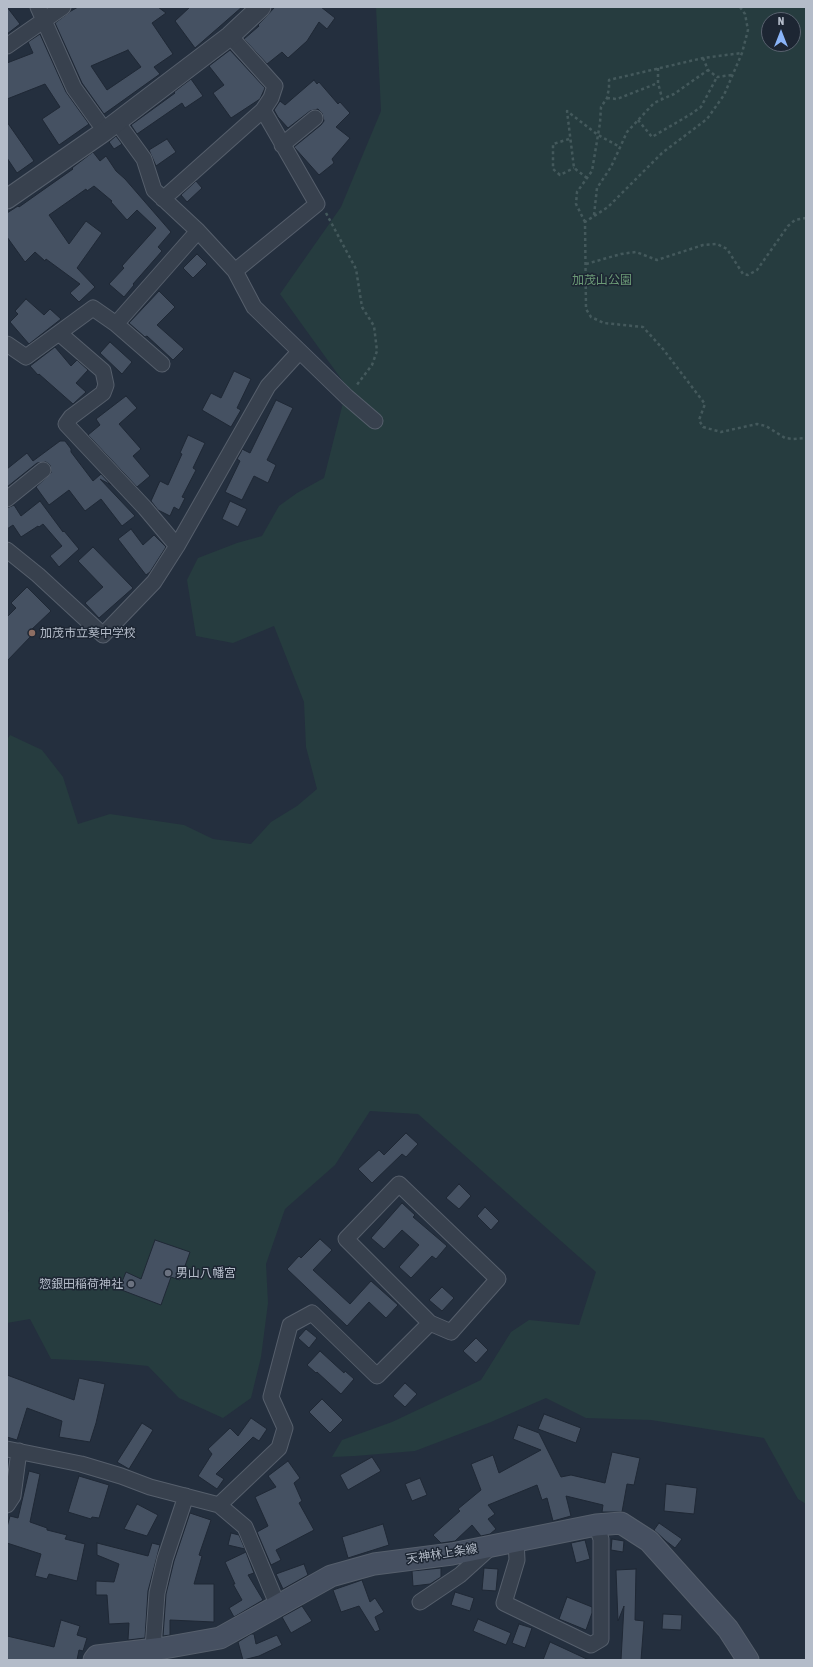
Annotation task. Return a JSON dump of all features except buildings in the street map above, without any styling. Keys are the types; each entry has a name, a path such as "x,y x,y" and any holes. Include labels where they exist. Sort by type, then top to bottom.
{"main road":[{"name":"天神林上条線","path":"94,1660 97,1656 153,1648 164,1648 220,1638 331,1576 374,1564 452,1554 596,1525 621,1523 649,1541 728,1629 748,1660"}],"street":[{"path":"7,46 41,13 63,7"},
{"path":"7,199 111,126 230,36 261,7"},
{"path":"41,13 74,88 144,159 154,190 198,231 234,271 254,307 299,352 375,422"},
{"path":"163,199 263,110 271,98 275,86 230,36"},
{"path":"234,271 317,204 263,110"},
{"path":"282,145 316,118"},
{"path":"116,324 198,231"},
{"path":"7,344 26,357 93,308 116,324 162,364"},
{"path":"59,333 103,371 106,385 103,393 70,416 66,424 145,508 177,546"},
{"path":"7,550 38,575 103,635 154,582 177,546 268,386 299,352"},
{"path":"7,499 43,470"},
{"path":"399,1184 498,1279 451,1332 430,1323 346,1239 399,1184"},
{"path":"219,1505 279,1448 285,1428 270,1398 290,1325 312,1313 377,1376 430,1323"},
{"path":"7,1505 13,1496 13,1450 81,1464 121,1476 150,1487 219,1505 245,1527 278,1606"},
{"path":"153,1648 156,1593 165,1558 186,1496"},
{"path":"516,1541 517,1560 504,1603 591,1645 601,1639 601,1539 596,1525"},
{"path":"420,1602 460,1574 492,1546"}],"path":[{"path":"585,222 608,207 662,153 707,119 724,95 742,53 748,30 745,14 740,7"},
{"path":"742,53 703,58 609,80 607,98 601,107 592,171 577,192 576,204 585,222 586,309 591,317 604,323 643,326 663,349 705,404 699,420 703,427 721,432 757,424 766,426 786,438 806,438"},
{"path":"703,58 708,70 717,77 732,76"},
{"path":"658,68 658,83 662,98"},
{"path":"594,216 597,188 610,167 627,132 654,103 662,98 674,94 708,70"},
{"path":"638,120 652,137 701,107 717,77"},
{"path":"607,98 617,99 658,83"},
{"path":"587,178 574,168 569,139 567,111 598,135 620,147"},
{"path":"569,139 553,144 553,169 560,175 574,168"},
{"path":"317,204 328,215 356,270 362,307 374,326 377,351 372,365 347,397"},
{"path":"586,264 621,254 636,252 657,260 703,245 717,244 727,249 744,274 748,275 757,270 788,226 795,220 806,218"}],"green space":[{"name":"加茂山公園","path":"376,7 806,7 806,1504 798,1499 764,1438 651,1420 586,1418 546,1398 491,1422 415,1451 332,1457 342,1440 392,1422 481,1380 511,1332 529,1320 579,1325 596,1272 418,1114 370,1111 335,1165 285,1209 266,1264 268,1303 261,1357 251,1398 223,1418 179,1398 148,1366 97,1361 51,1359 30,1319 7,1323 7,1215 9,1210 7,1210 7,740 10,735 42,750 63,777 78,824 110,814 184,825 213,839 251,844 271,822 297,806 317,789 306,747 304,702 274,626 233,643 196,636 187,580 198,558 237,543 262,536 279,506 297,493 324,478 347,387 280,294 341,207 381,111"}],"place":[{"name":"加茂市立葵中学校","path":"32,633"},
{"name":"男山八幡宮","path":"168,1273"},
{"name":"惣銀田稲荷神社","path":"131,1284"}]}
